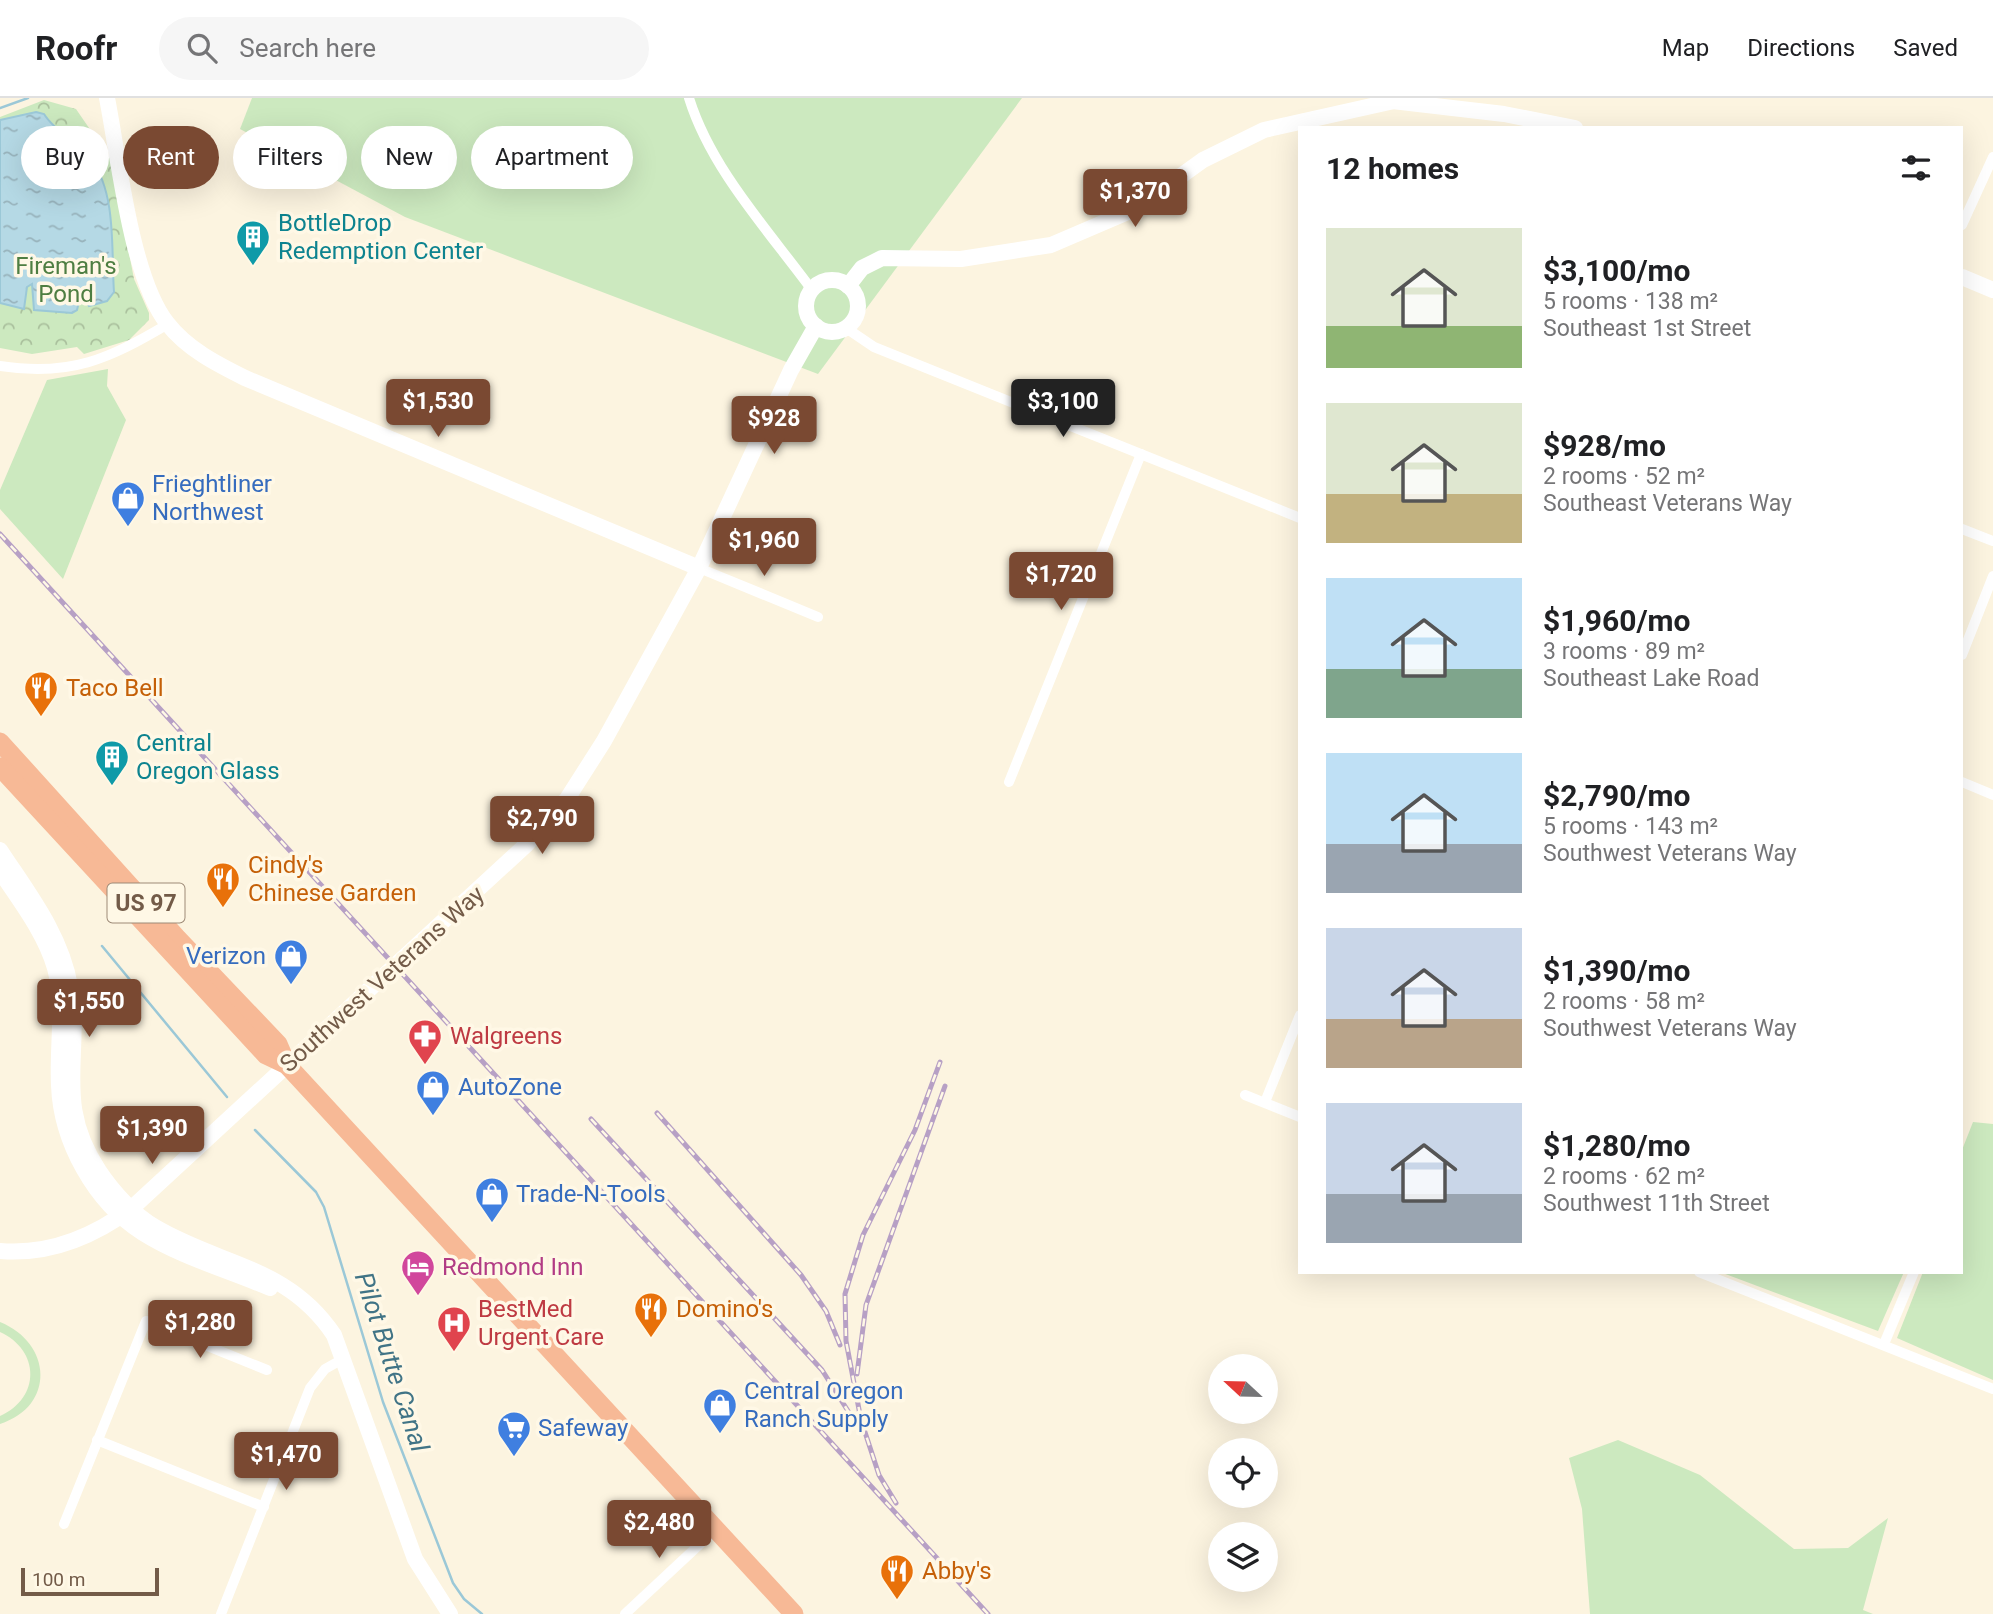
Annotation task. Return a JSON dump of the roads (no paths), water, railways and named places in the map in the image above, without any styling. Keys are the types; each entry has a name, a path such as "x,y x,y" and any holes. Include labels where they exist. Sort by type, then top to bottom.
{"highway":[{"name":"US 97","path":"0,742 178,939 278,1044 287,1065 794,1614"},
{"name":"US 97","path":"4,770 266,1055 287,1065"},
{"path":"4,770 25,781 33,778"}],"main road":[{"path":"107,98 142,272 168,324 214,362 245,378 699,568"},
{"path":"1368,98 1491,112 1564,126"},
{"path":"848,286 862,268 882,258 961,259 1051,245 1135,209 1203,160 1264,130 1394,101"},
{"path":"1963,277 1993,290"},
{"path":"825,281 841,282 848,286 854,292 858,307 852,322 846,328 831,332 816,326 807,313 808,297 812,290 825,281"},
{"name":"Southwest Veterans Way","path":"0,1251 49,1248 90,1234 127,1212 475,895 527,844 567,799 604,741 699,568 792,370 816,326"},
{"path":"0,850 53,933 64,959 71,995 71,1093 80,1133 101,1174 127,1212"},
{"path":"0,871 36,927 54,967 60,1004 59,1087 71,1142 93,1182 127,1212 154,1227 264,1274 292,1290 323,1319 334,1335 415,1559 450,1614"}],"street":[{"path":"689,98 695,119 715,156 812,290"},
{"path":"1963,223 1993,156"},
{"path":"0,366 47,370 93,361 117,354 168,324"},
{"path":"846,328 874,346 1298,517"},
{"path":"1009,782 1141,454"},
{"path":"1963,528 1993,541"},
{"path":"699,568 818,617"},
{"path":"1963,652 1993,576"},
{"path":"1963,782 1993,795"},
{"path":"1265,1102 1298,1020"},
{"path":"1245,1095 1298,1116"},
{"path":"1704,1274 1993,1389"},
{"path":"1884,1344 1913,1274"},
{"path":"64,1524 146,1321 267,1370"},
{"path":"221,1614 310,1388 325,1369 341,1360"},
{"path":"97,1440 264,1507"},
{"path":"625,1614 715,1530"}],"water":[{"name":"Fireman's Pond","path":"36,112 44,114 54,126 21,126 21,189 105,189 111,223 114,292 107,301 89,306 81,293 77,310 72,313 34,310 32,284 27,287 24,309 0,303 0,120"}],"waterway":[{"path":"0,108 28,98"},
{"name":"Pilot Butte Canal","path":"102,946 227,1097"},
{"name":"Pilot Butte Canal","path":"255,1130 316,1192 324,1207 383,1402 453,1583 464,1599 482,1614"}],"railway":[{"path":"0,534 988,1614"},
{"path":"896,1503 879,1475 861,1420 846,1341 845,1294 863,1235 915,1130 940,1062"},
{"path":"857,1374 866,1305 945,1086"},
{"path":"657,1113 801,1275 826,1311 840,1345"},
{"path":"591,1119 822,1370 855,1422"}],"place":[{"name":"BottleDrop Redemption Center","path":"253,267"},
{"name":"Frieghtliner Northwest","path":"128,528"},
{"name":"Taco Bell","path":"41,718"},
{"name":"Central Oregon Glass","path":"112,787"},
{"name":"Cindy's Chinese Garden","path":"223,909"},
{"name":"Verizon","path":"291,986"},
{"name":"Walgreens","path":"425,1066"},
{"name":"AutoZone","path":"433,1117"},
{"name":"Trade-N-Tools","path":"492,1224"},
{"name":"Redmond Inn","path":"418,1297"},
{"name":"Domino's","path":"651,1339"},
{"name":"BestMed Urgent Care","path":"454,1353"},
{"name":"Central Oregon Ranch Supply","path":"720,1435"},
{"name":"Safeway","path":"514,1458"},
{"name":"Abby's","path":"897,1601"}]}
